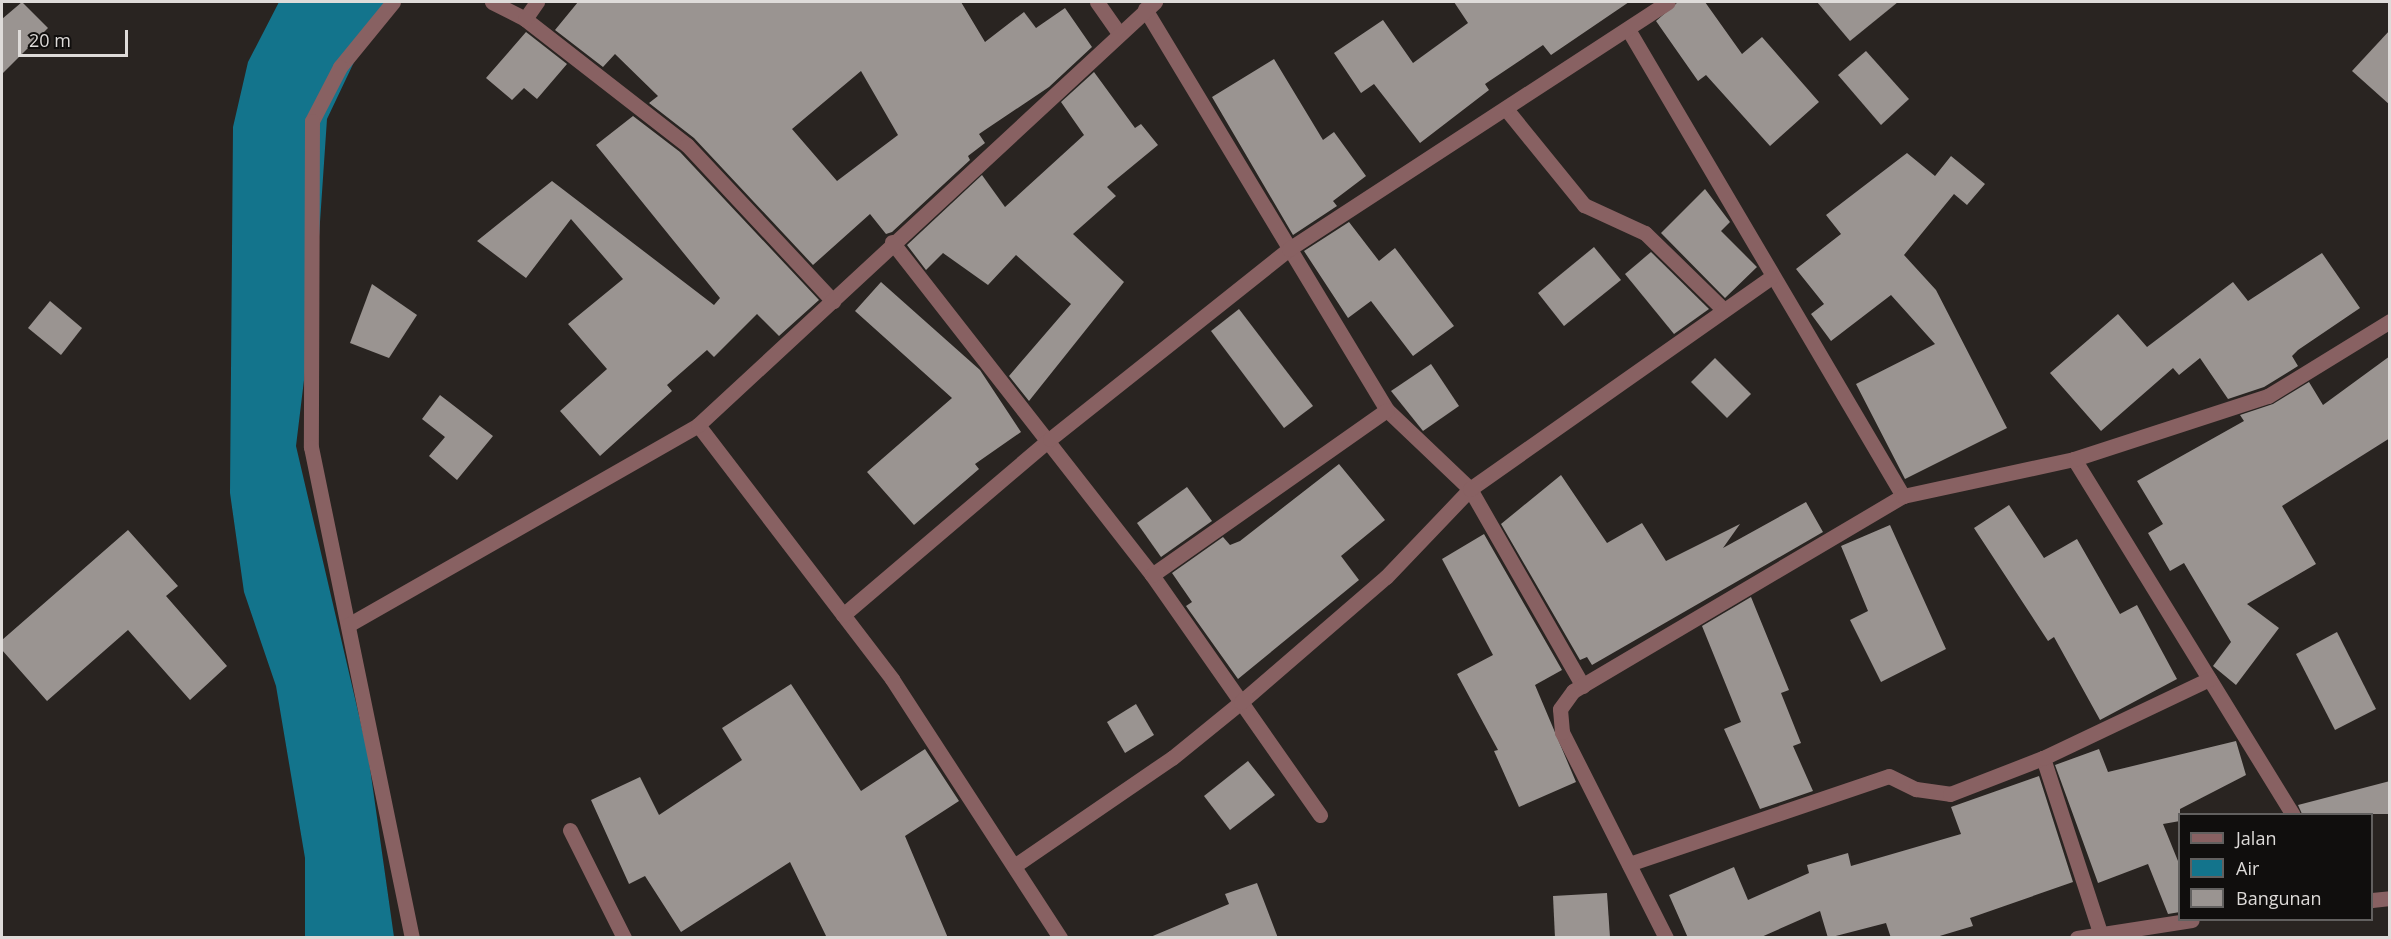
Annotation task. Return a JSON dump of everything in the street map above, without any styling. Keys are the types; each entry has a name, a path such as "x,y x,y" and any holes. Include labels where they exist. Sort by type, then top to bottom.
{"street":[{"path":"393,2 340,67 312,121 311,447 412,938"},
{"path":"492,2 525,19 687,145 833,302"},
{"path":"525,19 537,2"},
{"path":"1096,2 1119,32"},
{"path":"843,615 1050,439 1289,249 1629,31 1668,2"},
{"path":"348,625 698,425 833,302 892,242 1150,5 1289,249 1387,410 1470,489 1583,686"},
{"path":"1629,31 1770,278 1903,496"},
{"path":"1506,109 1584,205 1646,233 1724,310"},
{"path":"892,242 1050,439 1152,575 1320,815"},
{"path":"1014,866 1172,758 1241,702 1386,577 1470,489 1770,278"},
{"path":"1666,938 1562,732 1560,709 1583,686 1903,496 2074,459 2268,396 2390,321"},
{"path":"1152,575 1387,410"},
{"path":"698,425 892,679 1060,938"},
{"path":"2074,459 2291,813"},
{"path":"1629,864 1889,776 1916,789 1950,794 2043,758 2209,679"},
{"path":"2043,758 2102,935"},
{"path":"570,830 624,938"},
{"path":"2373,900 2390,898"},
{"path":"2077,938 2186,921"}],"water":[{"path":"279,2 399,2 355,60 327,119 316,281 296,446 368,754 394,937 305,937 305,858 276,686 244,592 230,493 233,127 248,62"}],"building":[{"path":"22,2 48,28 2,74 2,19"},
{"path":"578,2 961,2 985,42 1024,12 1036,28 1065,8 1092,47 1049,87 979,134 985,143 968,156 970,160 892,232 886,234 870,214 813,265 694,138 649,103 658,96 615,54 603,67 555,30","holes":["861,71 898,135 837,181 792,129"]},
{"path":"1454,2 1629,2 1551,55 1543,45 1485,84 1489,90 1420,143 1374,84 1361,93 1334,53 1383,20 1413,63 1468,23"},
{"path":"1678,2 1705,2 1742,54 1762,37 1819,102 1770,146 1706,75 1698,81 1656,21"},
{"path":"1817,2 1898,2 1850,41"},
{"path":"2390,30 2390,105 2352,71"},
{"path":"526,32 567,64 537,99 524,88 512,100 486,78"},
{"path":"1866,51 1909,99 1881,125 1838,75"},
{"path":"1274,59 1323,140 1334,132 1366,176 1333,201 1337,206 1293,235 1212,97"},
{"path":"1094,72 1135,128 1141,124 1158,145 1107,187 1116,196 1073,234 1124,282 1029,401 1009,376 1071,304 1016,255 988,285 943,253 926,270 907,245 982,175 1005,207 1084,135 1061,102"},
{"path":"633,116 680,152 819,300 779,336 757,314 714,357 707,350 667,385 672,391 600,456 560,411 607,369 568,324 623,279 571,219 526,278 477,241 552,181 714,305 720,298 596,145"},
{"path":"1907,153 1935,176 1951,156 1985,184 1967,205 1954,194 1904,255 1936,290 2007,428 1905,479 1856,384 1935,344 1891,295 1831,341 1811,314 1824,304 1796,269 1841,234 1826,215"},
{"path":"1705,189 1730,222 1721,231 1757,267 1725,298 1661,233"},
{"path":"1349,222 1379,261 1395,248 1454,326 1413,356 1371,301 1348,318 1304,251"},
{"path":"1594,247 1621,280 1564,326 1538,293"},
{"path":"1651,252 1709,309 1674,334 1625,274"},
{"path":"2322,253 2360,308 2298,350 2292,356 2298,366 2264,387 2228,399 2200,358 2179,375 2173,368 2101,431 2050,373 2118,314 2147,347 2233,282 2248,301"},
{"path":"881,282 980,370 1021,432 975,464 979,469 914,525 867,472 952,398 855,311"},
{"path":"372,284 417,315 389,358 350,343"},
{"path":"50,301 82,328 61,355 28,328"},
{"path":"1239,309 1313,406 1284,428 1211,331"},
{"path":"2390,356 2390,438 2282,506 2316,564 2247,604 2279,628 2236,685 2213,666 2231,642 2184,563 2170,571 2148,533 2163,524 2137,481 2244,421 2240,415 2273,404 2309,382 2323,405"},
{"path":"1715,358 1751,394 1727,418 1691,382"},
{"path":"1431,364 1459,406 1423,431 1391,391"},
{"path":"440,395 493,436 457,480 429,456 445,437 422,419"},
{"path":"1339,464 1385,520 1341,556 1359,580 1238,679 1186,606 1192,602 1172,573 1223,537 1230,545 1240,541"},
{"path":"1561,475 1607,543 1642,523 1666,561 1740,524 1723,548 1806,502 1823,532 1592,665 1587,657 1580,660 1501,524"},
{"path":"1187,487 1212,521 1161,557 1137,523"},
{"path":"2009,505 2044,558 2077,539 2120,614 2137,605 2177,679 2100,720 2054,637 2048,641 1974,528"},
{"path":"1890,525 1946,649 1881,682 1850,620 1868,611 1841,546"},
{"path":"128,530 178,586 166,596 227,666 190,700 128,630 47,701 2,650 2,640"},
{"path":"1484,534 1562,670 1535,685 1576,782 1519,807 1494,751 1498,750 1457,674 1493,655 1442,559"},
{"path":"1751,597 1789,690 1781,693 1801,743 1793,746 1813,791 1760,809 1724,729 1741,722 1702,626"},
{"path":"2337,632 2376,709 2335,730 2296,654"},
{"path":"791,684 861,791 925,749 959,801 905,836 948,938 827,938 790,862 681,932 645,876 629,884 591,800 640,777 659,815 742,760 722,728"},
{"path":"1136,704 1154,735 1125,753 1107,722"},
{"path":"2236,741 2246,775 2180,809 2178,821 2163,824 2178,861 2178,912 2168,914 2148,864 2098,883 2055,765 2099,749 2108,772"},
{"path":"1248,761 1275,795 1230,830 1204,796"},
{"path":"2039,776 2073,882 1970,918 1973,926 1933,938 1891,938 1886,923 1828,938 1820,911 1759,938 1688,938 1669,895 1734,867 1748,900 1809,873 1807,865 1848,853 1851,866 1961,834 1951,807"},
{"path":"2390,781 2390,814 2302,813 2298,805"},
{"path":"1257,883 1278,938 1148,938 1229,904 1225,894"},
{"path":"1607,893 1610,938 1555,938 1553,896"}]}
